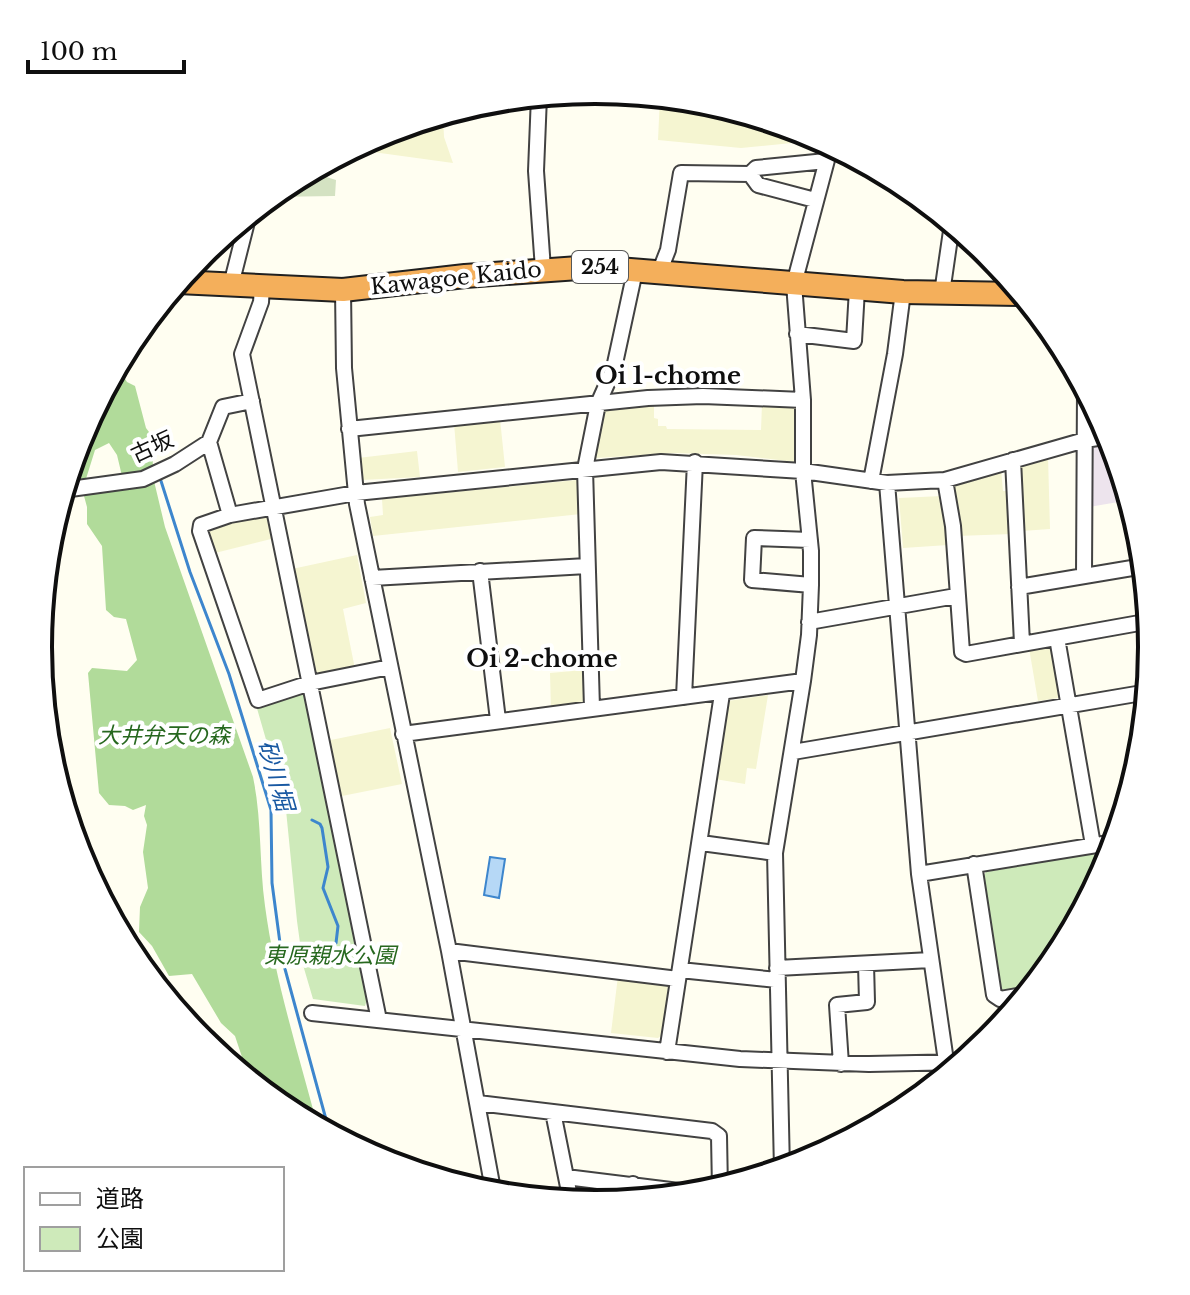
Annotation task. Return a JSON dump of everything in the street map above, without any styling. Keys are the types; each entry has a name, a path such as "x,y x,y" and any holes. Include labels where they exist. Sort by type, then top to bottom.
{"highway":[{"name":"Kawagoe Kaido","path":"193,283 343,290 543,269 593,267 903,292 1007,294"}],"street":[{"path":"539,108 536,171 543,269"},
{"path":"783,1157 775,853 803,681 811,585 803,471 803,400 794,284 827,157"},
{"path":"659,273 668,250 681,173 750,174 756,168 826,161"},
{"path":"750,174 758,185 815,200"},
{"path":"231,285 244,233"},
{"path":"942,293 950,237"},
{"path":"592,708 585,469 598,404 614,368 635,271"},
{"path":"262,288 261,302 242,354 379,1020"},
{"path":"797,334 854,341 857,289"},
{"path":"343,290 344,368 356,493 449,951 491,1180"},
{"path":"871,481 895,354 903,292"},
{"path":"349,429 648,398 703,396 803,400"},
{"path":"230,515 209,442 223,407 252,401"},
{"path":"1084,576 1085,414"},
{"path":"390,667 310,683 258,700 200,531 201,525 230,515 356,493 661,462 803,471 887,483 945,480 1096,438"},
{"name":"古坂","path":"77,488 143,479 175,464 209,442"},
{"path":"1013,460 1022,643"},
{"path":"684,697 695,462"},
{"path":"945,480 953,526 962,652 966,654 1137,623"},
{"path":"887,483 919,874 946,1062"},
{"path":"810,540 754,538 752,580 811,585"},
{"path":"372,578 587,566"},
{"path":"1019,587 1132,568"},
{"path":"480,571 498,720"},
{"path":"809,622 956,596"},
{"path":"1057,638 1093,845"},
{"path":"403,734 803,681"},
{"path":"667,1052 722,694"},
{"path":"793,752 1136,694"},
{"path":"701,843 775,853"},
{"path":"919,874 1101,844"},
{"path":"974,864 994,995 1000,999 1010,997"},
{"path":"449,951 679,974 777,974 931,960"},
{"path":"841,1064 837,1005 867,1002 866,964"},
{"path":"312,1013 667,1052 779,1062 937,1069"},
{"path":"478,1103 716,1133 719,1136 720,1176"},
{"path":"553,1112 568,1189"},
{"path":"566,1177 654,1187"},
{"path":"633,1184 634,1189"}],"shaded area":[{"path":"1098,442 1118,502 1089,507 1091,447"}],"green space":[{"path":"659,108 736,123 795,143 741,148 658,140"},
{"path":"444,126 453,163 373,152"},
{"path":"325,177 336,180 335,196 292,197"},
{"path":"124,377 135,386 146,428 152,436 153,472 122,476 117,455 109,443 95,450 85,482 78,483 93,440"},
{"path":"654,404 654,418 658,419 658,426 666,426 667,429 761,430 762,404 795,407 798,459 795,462 736,455 675,453 596,458 593,455 604,409"},
{"path":"500,419 505,467 458,472 454,423"},
{"path":"417,451 420,477 362,480 358,458"},
{"path":"1048,456 1050,529 1022,531 1020,467 1022,463"},
{"path":"1001,469 1003,491 1010,491 1012,534 957,536 951,489 954,484"},
{"name":"大井弁天の森","path":"154,481 165,527 253,777 269,934 314,1112 242,1060 235,1036 221,1023 192,974 169,976 152,946 139,932 140,907 148,888 143,852 146,805 133,810 109,805 99,793 88,673 92,668 127,671 137,660 126,619 114,617 106,610 102,546 87,524 85,489"},
{"path":"580,482 581,514 373,536 370,517 383,515 382,499"},
{"path":"942,496 948,545 903,548 899,498"},
{"path":"267,512 275,538 211,554 206,528"},
{"path":"357,555 366,603 343,609 355,669 318,676 314,674 292,569"},
{"path":"1052,647 1060,694 1058,698 1038,701 1029,648"},
{"path":"584,670 584,704 551,710 550,673"},
{"name":"東原親水公園","path":"304,691 367,999 365,1006 313,999 303,965 286,810 290,804 284,782 278,781 256,705"},
{"path":"768,695 756,769 747,768 745,784 715,779 728,701"},
{"path":"390,728 402,784 337,797 326,741"},
{"path":"1098,853 1065,919 1017,989 1001,989 983,877 986,872"},
{"path":"618,976 666,983 662,1035 658,1038 611,1033"}],"water":[{"path":"490,857 505,859 499,898 484,895"}],"waterway":[{"name":"砂川堀","path":"161,481 190,572 229,674 271,810 272,883 282,958 326,1120"},
{"path":"312,820 322,828 328,867 323,888 338,926 336,943"}],"district":[{"name":"Oi 1-chome","path":"668,375"},
{"name":"Oi 2-chome","path":"542,658"}]}
